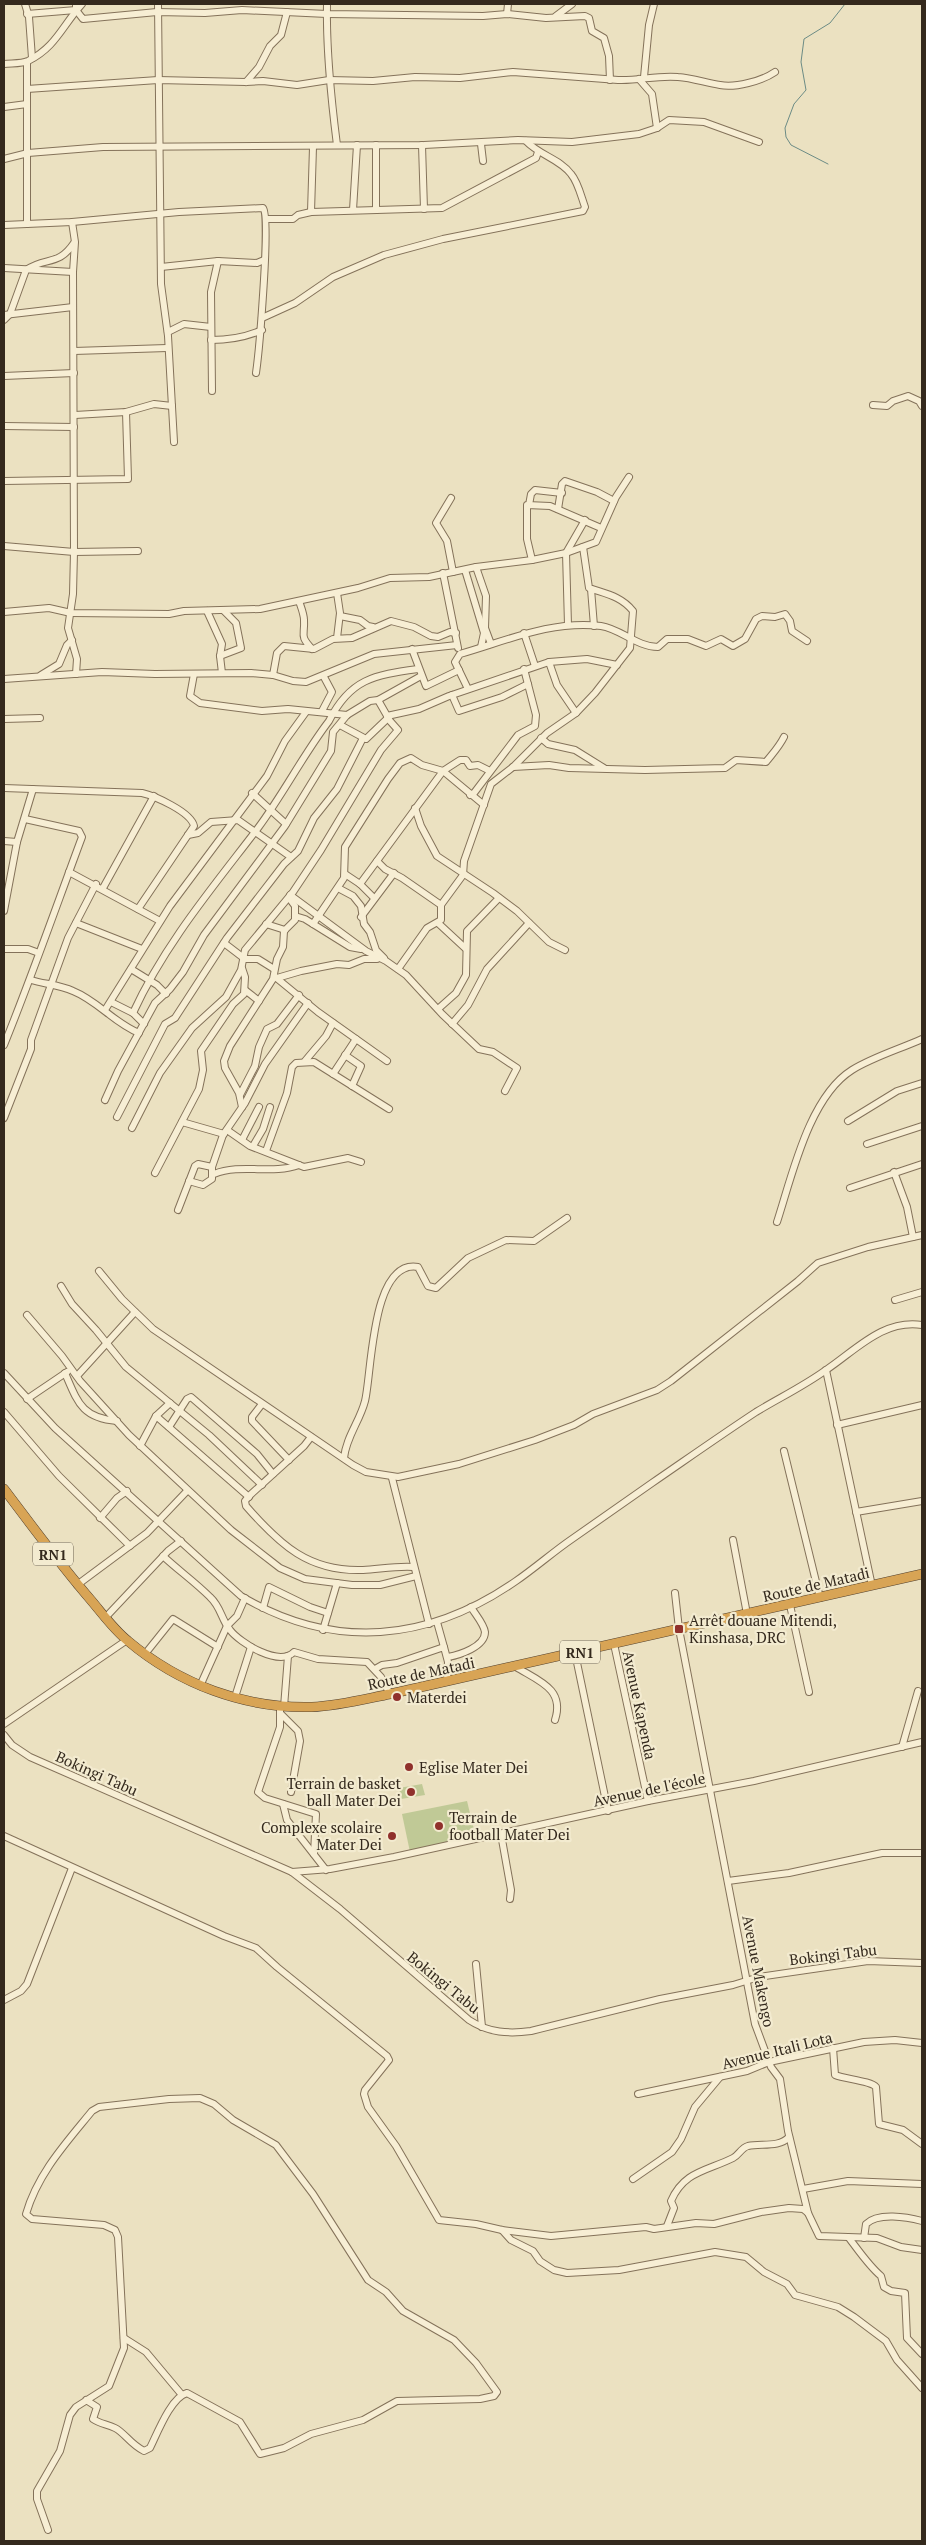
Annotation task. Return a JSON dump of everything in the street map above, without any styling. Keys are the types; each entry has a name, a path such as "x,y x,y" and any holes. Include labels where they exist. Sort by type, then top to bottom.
{"highway":[{"name":"Route de Matadi","path":"4,1489 77,1584 105,1618 127,1640 145,1654 200,1686 282,1709 328,1706 447,1682 922,1574"}],"street":[{"path":"25,4 29,60 27,89 27,224"},
{"path":"4,64 29,60 54,42 82,4"},
{"path":"158,4 161,267 168,332 167,348 174,442"},
{"path":"327,4 328,80 333,99 337,145"},
{"path":"507,14 508,4"},
{"path":"555,17 572,4"},
{"path":"654,4 649,25 642,78 652,94 657,128"},
{"path":"76,11 83,19 157,12 205,13 242,10 327,14 483,16 507,14 546,18 589,18 592,31 604,38 610,56 610,80"},
{"path":"27,14 76,11"},
{"path":"246,82 259,67 270,46 281,35 287,12"},
{"path":"27,89 158,80 263,81 297,85 328,80 374,81 409,78 460,78 519,72 570,78 610,80 678,76 727,86 747,82 775,72"},
{"path":"4,107 28,104"},
{"path":"4,159 28,152 103,147 313,147 337,145 481,144 526,141 572,142 639,134 657,128 669,120 704,122 759,142"},
{"path":"262,318 295,303 333,277 392,253 443,239 583,211 585,207 572,174 564,167 538,152 526,141"},
{"path":"481,144 483,161"},
{"path":"353,210 357,145"},
{"path":"376,145 376,210"},
{"path":"422,145 424,209"},
{"path":"311,212 313,147"},
{"path":"267,218 293,219 298,215 311,212 424,209 447,206 536,158 538,152"},
{"path":"4,225 72,222 260,207 265,209 267,218 262,330 256,373"},
{"path":"72,222 75,242 73,272 74,552 71,613 68,628 77,659 76,674"},
{"path":"4,320 26,270 34,265 58,260 69,252 75,242"},
{"path":"161,267 218,261 254,263 264,260"},
{"path":"212,391 210,292 218,261"},
{"path":"4,268 73,272"},
{"path":"7,314 73,307"},
{"path":"168,332 184,324 211,327"},
{"path":"211,340 226,340 250,335 262,330"},
{"path":"74,351 167,348"},
{"path":"4,376 74,373"},
{"path":"873,405 887,406 893,401 908,396 919,401 922,406"},
{"path":"74,415 126,412 150,405 172,406"},
{"path":"4,481 128,479 126,412"},
{"path":"4,426 74,427"},
{"path":"4,612 49,608 71,613 161,614 260,609 390,578 429,577 476,567 532,560 566,553 596,542 614,501 629,478"},
{"path":"558,509 562,484 569,481 614,501"},
{"path":"532,560 526,534 525,510 527,505 529,505 531,493 535,490 562,493"},
{"path":"451,498 436,523 436,528 447,541 453,572"},
{"path":"529,505 543,505 558,509 585,520"},
{"path":"568,625 566,553 585,520 583,518 601,528"},
{"path":"4,546 74,552 138,551"},
{"path":"583,547 586,579 591,589 594,626"},
{"path":"476,567 486,596 485,628 491,644"},
{"path":"465,570 484,633 481,647"},
{"path":"443,573 460,654"},
{"path":"398,969 427,928 441,920 440,905 464,875 464,861 491,784 513,768 541,738 576,713 630,648 633,611 626,601 608,593 591,589"},
{"path":"337,592 340,616 337,638"},
{"path":"299,601 304,622 301,631 303,639 312,649"},
{"path":"207,611 222,644 220,656 222,673"},
{"path":"220,656 241,648 236,623 224,611"},
{"path":"468,689 455,662 460,654 524,633 568,625 594,626 618,631 647,646 656,647 667,639 674,641 684,639 706,646 721,639 735,646 745,639 756,619 762,616 774,617 785,614 790,621 792,632 807,641"},
{"path":"340,616 360,620 373,627"},
{"path":"273,675 277,653 282,647 312,649 337,638 352,638 373,627 395,621 431,636 450,632 456,633"},
{"path":"524,633 536,666"},
{"path":"38,676 59,664 64,658 67,645 72,640"},
{"path":"4,679 102,672 222,673 273,675 299,682 324,676 366,657 412,649 457,645"},
{"path":"412,649 426,686 459,670"},
{"path":"340,725 366,739 388,717 420,709 452,694 524,669 549,662 586,659 617,665"},
{"path":"549,662 557,685 576,713"},
{"path":"133,1013 149,980 330,721 332,713 339,702 366,680 418,668"},
{"path":"470,795 474,793 522,731 535,726 536,715 524,669"},
{"path":"194,674 190,696 200,703 262,711 288,709 347,715"},
{"path":"322,711 332,692 324,676"},
{"path":"105,1100 118,1070 156,1003 166,994 186,967 204,935 286,824 331,752 332,734 347,715 370,701 378,700 421,676"},
{"path":"452,694 459,710 502,697 528,684"},
{"path":"132,1128 156,1078 195,1024 226,997 242,968 245,950 289,896 321,850 381,750 398,730 378,700"},
{"path":"105,1010 160,921 267,776 285,741 306,712"},
{"path":"4,719 40,718"},
{"path":"513,768 549,765 569,768 606,769 728,767 736,760 749,763 760,760 765,762 773,751 779,748 784,737"},
{"path":"118,1117 159,1034 183,1006 224,943 291,857 297,852 314,818 336,791 362,738"},
{"path":"541,738 548,744 575,750 606,769"},
{"path":"312,924 338,888 345,874 345,847 400,763 411,758 422,765 444,771 484,805"},
{"path":"360,884 406,825 416,808 444,771 460,760 466,760 470,766 478,765 490,771"},
{"path":"4,788 116,792 154,796 193,821 194,826 138,909"},
{"path":"4,911 17,842 33,789"},
{"path":"252,794 286,824"},
{"path":"103,888 154,796"},
{"path":"416,808 421,826 435,853 499,898 549,942 565,950"},
{"path":"4,1044 31,980 82,835 79,832 66,828 25,819"},
{"path":"188,835 198,833 212,822 234,819 291,857"},
{"path":"4,841 17,842"},
{"path":"377,861 385,869 394,873 440,905"},
{"path":"69,872 96,884 160,921"},
{"path":"362,917 394,873"},
{"path":"345,874 360,884 374,898"},
{"path":"4,1118 31,1049 31,1040 50,986 76,923 96,884"},
{"path":"338,888 356,899 362,908 362,917 376,950 383,960"},
{"path":"289,896 363,949 398,969 416,984 452,1024 479,1049 493,1052 516,1068 505,1091"},
{"path":"242,1107 240,1095 225,1068 224,1061 230,1046 275,974 283,947 285,930 294,922 295,906 289,896"},
{"path":"438,1009 456,993 466,975 465,948 467,931 499,898"},
{"path":"295,916 350,947 363,949"},
{"path":"76,923 142,949"},
{"path":"438,923 465,948"},
{"path":"452,1024 468,1006 487,969 529,923"},
{"path":"266,924 285,930"},
{"path":"224,943 244,958 258,959 333,1023 388,1060"},
{"path":"4,948 28,948 39,953"},
{"path":"275,974 337,964 349,965 364,959 383,960"},
{"path":"155,1173 199,1088 203,1070 201,1051 233,1004 243,997 245,977 242,968"},
{"path":"131,969 149,980 166,994"},
{"path":"31,980 72,990 105,1010 123,1026 139,1034"},
{"path":"245,990 259,1001"},
{"path":"240,1095 255,1066 259,1047 267,1029 277,1024 299,995"},
{"path":"111,1002 133,1013 144,1024"},
{"path":"189,1181 205,1184 210,1181 226,1132 265,1064 308,1003"},
{"path":"305,1061 326,1036 333,1023"},
{"path":"334,1074 356,1039"},
{"path":"777,1222 806,1132 827,1095 851,1070 922,1039"},
{"path":"346,1055 360,1066 352,1086"},
{"path":"266,1151 287,1093 292,1068 296,1064 305,1061 314,1062 389,1109"},
{"path":"848,1121 897,1091 922,1083"},
{"path":"242,1140 259,1107"},
{"path":"253,1146 264,1129 270,1107"},
{"path":"182,1122 226,1132 253,1146 299,1165 310,1167 330,1160 348,1158 361,1162"},
{"path":"867,1144 922,1126"},
{"path":"178,1210 197,1164 213,1171 245,1167 280,1170 299,1165"},
{"path":"850,1188 922,1164"},
{"path":"894,1172 907,1207 913,1237"},
{"path":"344,1458 348,1440 365,1399 370,1350 376,1320 394,1274 404,1267 418,1267 428,1286 436,1288 468,1258 506,1240 534,1241 567,1218"},
{"path":"99,1271 135,1312 168,1340 362,1470 392,1478 459,1464 536,1440 574,1425 594,1414 657,1390 712,1350 818,1263 868,1247 922,1235"},
{"path":"61,1286 76,1309 107,1342 126,1367 262,1485"},
{"path":"894,1300 922,1292"},
{"path":"27,1399 71,1374 107,1342 135,1312"},
{"path":"27,1315 71,1374 140,1446 186,1491 237,1536 284,1570 305,1579 380,1585 416,1576"},
{"path":"4,1373 27,1399 76,1447 245,1598 263,1608 323,1630 370,1632 411,1628 429,1624 471,1607 515,1582 571,1539 701,1449 826,1370 853,1349 883,1331 903,1325 922,1325"},
{"path":"826,1370 872,1586"},
{"path":"71,1374 77,1398 92,1416 98,1419 117,1421"},
{"path":"169,1427 189,1398 196,1400 257,1454 273,1474"},
{"path":"140,1446 156,1416 170,1404"},
{"path":"262,1404 252,1417 252,1422 289,1460"},
{"path":"837,1425 922,1405"},
{"path":"4,1412 58,1476 130,1546"},
{"path":"156,1416 249,1497"},
{"path":"311,1437 245,1503 259,1521 285,1547 306,1559 348,1570 414,1567"},
{"path":"784,1451 820,1598"},
{"path":"392,1478 429,1624"},
{"path":"100,1518 117,1498 127,1491"},
{"path":"77,1584 130,1546 159,1521 186,1491"},
{"path":"856,1512 922,1501"},
{"path":"733,1540 747,1614"},
{"path":"105,1618 164,1556 181,1541"},
{"path":"164,1556 215,1602 221,1610 227,1626 239,1640 272,1655 288,1656 294,1652 318,1659 367,1662 375,1670 390,1694"},
{"path":"323,1630 337,1583"},
{"path":"263,1608 269,1587 310,1607 328,1613"},
{"name":"Avenue Makengo","path":"675,1593 679,1629 709,1789 756,2024 769,2062 780,2079 789,2138 808,2213 818,2236 881,2239 901,2247 922,2250"},
{"path":"200,1686 227,1626 237,1616 245,1598"},
{"path":"790,1605 809,1692"},
{"path":"448,1658 472,1650 484,1635 484,1630 471,1607"},
{"path":"145,1654 173,1619 218,1646"},
{"path":"437,1622 448,1658 447,1682"},
{"path":"4,1724 127,1640"},
{"name":"Avenue Kapenda","path":"614,1644 648,1801"},
{"path":"235,1697 252,1647"},
{"path":"375,1670 382,1665 397,1663 444,1647"},
{"path":"575,1653 608,1811"},
{"path":"288,1656 280,1726 258,1792 262,1797 317,1816 314,1854"},
{"path":"516,1667 544,1684 556,1695 558,1706 555,1720"},
{"path":"902,1747 918,1691"},
{"path":"282,1709 298,1731 300,1741 291,1792"},
{"name":"Bokingi Tabu","path":"4,1735 12,1745 30,1757 292,1872 340,1908 470,2020 482,2027 511,2034 726,1987 748,1979 868,1961 922,1963"},
{"name":"Avenue de l'école","path":"292,1872 326,1870 501,1834 648,1801 754,1781 922,1742"},
{"path":"283,1804 286,1820 326,1870"},
{"path":"501,1834 511,1890 510,1899"},
{"path":"4,1836 72,1868 256,1948 277,1968 387,2056 389,2060 365,2090 364,2097 368,2107 396,2146 435,2216 440,2220 551,2236 714,2224 761,2212 789,2208 803,2209 808,2213"},
{"path":"728,1882 789,1873 882,1853 922,1853"},
{"path":"4,2000 21,1991 27,1984 72,1868"},
{"path":"476,1964 482,2027"},
{"name":"Avenue Itali Lota","path":"638,2094 747,2071 769,2062 833,2048 881,2040 922,2043"},
{"path":"833,2048 835,2075 852,2081 872,2083 876,2086 879,2124 903,2130 922,2144"},
{"path":"633,2179 673,2151 681,2140 695,2107 720,2077"},
{"path":"48,2530 37,2499 37,2491 60,2451 70,2415 76,2407 111,2383 124,2348 118,2237 115,2230 104,2225 29,2218 26,2214 30,2201 53,2158 96,2108 105,2105 200,2098 214,2104 232,2120 257,2132 276,2145 313,2194 368,2280 386,2292 403,2311 453,2339 476,2363 497,2392 494,2396 480,2399 397,2401 363,2420 311,2434 284,2448 260,2454 240,2422 187,2394 182,2394 146,2352 124,2338"},
{"path":"667,2226 674,2208 672,2201 684,2180 720,2162 734,2158 746,2147 781,2143 789,2138"},
{"path":"803,2189 854,2181 922,2184"},
{"path":"864,2238 866,2224 872,2219 896,2217 922,2221"},
{"path":"502,2230 511,2240 533,2251 540,2261 554,2270 568,2273 619,2270 715,2252 746,2257 764,2272 787,2284 795,2296 838,2307 854,2317 886,2341 897,2360 922,2388"},
{"path":"849,2238 868,2260 873,2270 881,2276 884,2287 891,2291 905,2293 907,2338 922,2354"},
{"path":"86,2400 96,2407 93,2419 101,2424 116,2428 132,2445 144,2451 150,2448 168,2411 182,2394"}],"green space":[{"name":"Terrain de basket ball Mater Dei","path":"422,1784 425,1795 401,1799 399,1788"},
{"name":"Terrain de football Mater Dei","path":"467,1801 476,1838 410,1852 402,1814"}],"waterway":[{"path":"828,164 791,145 786,137 785,128 794,104 806,90 801,62 804,39 830,23 845,4"}],"place":[{"name":"Arrêt douane Mitendi, Kinshasa, DRC","path":"679,1629"},
{"name":"Materdei","path":"397,1697"},
{"name":"Eglise Mater Dei","path":"409,1767"},
{"name":"Terrain de basket ball Mater Dei","path":"411,1792"},
{"name":"Terrain de football Mater Dei","path":"439,1826"},
{"name":"Complexe scolaire Mater Dei","path":"392,1836"}]}
